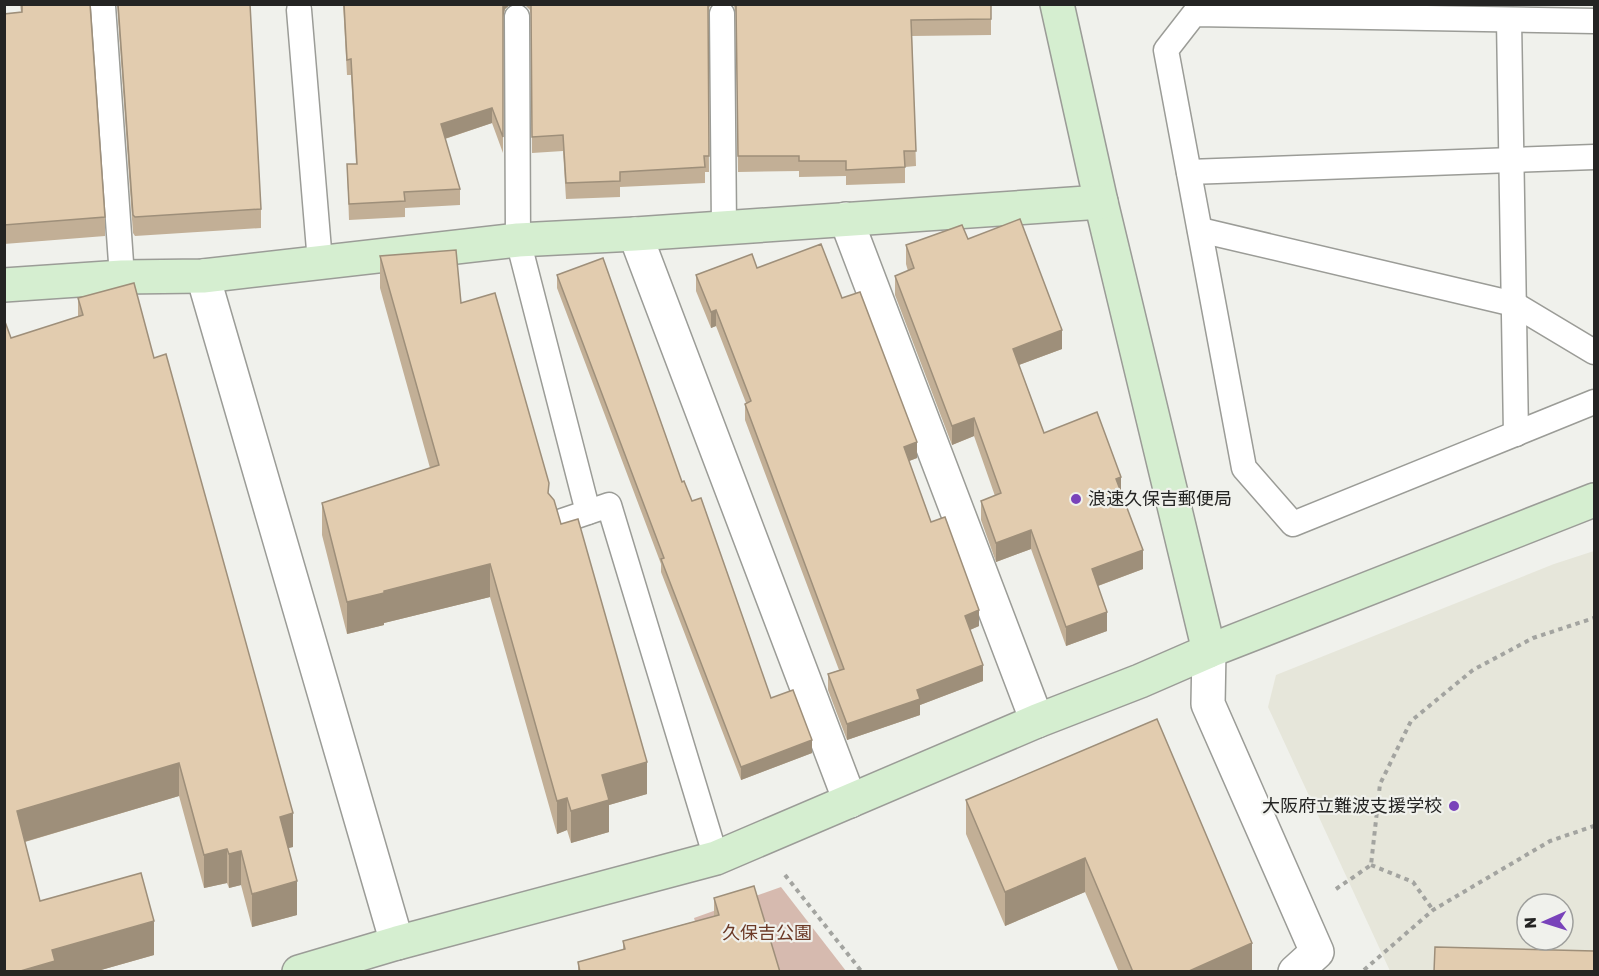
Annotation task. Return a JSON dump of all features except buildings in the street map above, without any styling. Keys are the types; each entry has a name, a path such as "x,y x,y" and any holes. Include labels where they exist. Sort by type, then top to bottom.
{"street":[{"path":"1057,4 1101,202 1209,651 1208,704 1317,952 1295,972"},
{"path":"4,285 122,277 203,276 518,240 1101,202"},
{"path":"846,219 1037,721"},
{"path":"635,234 850,801"},
{"path":"203,276 397,943"},
{"path":"299,972 397,943 716,858 1037,721 1594,500"}],"lane":[{"path":"103,6 122,277"},
{"path":"299,10 320,262"},
{"path":"722,14 724,228"},
{"path":"1594,21 1194,14 1166,50 1244,468 1293,524 1594,402"},
{"path":"517,17 518,240 588,512"},
{"path":"1509,20 1516,434"},
{"path":"1189,172 1594,157"},
{"path":"1200,230 1514,304 1594,352"},
{"path":"562,521 609,505 716,858"}],"path":[{"path":"1371,865 1380,784 1411,721 1473,670 1533,638 1594,618"},
{"path":"1364,970 1433,910 1550,841 1594,826"},
{"path":"1330,892 1371,865"},
{"path":"1371,865 1413,882 1433,910"},
{"path":"785,875 862,972"}],"shaded area":[{"name":"大阪府立難波支援学校","path":"1594,551 1594,971 1390,971 1268,707 1276,675 1554,564"}],"green space":[{"name":"久保吉公園","path":"781,887 846,971 709,971 694,918"}],"place":[{"name":"浪速久保吉郵便局","path":"1076,499"},
{"name":"大阪府立難波支援学校","path":"1454,806"}]}
